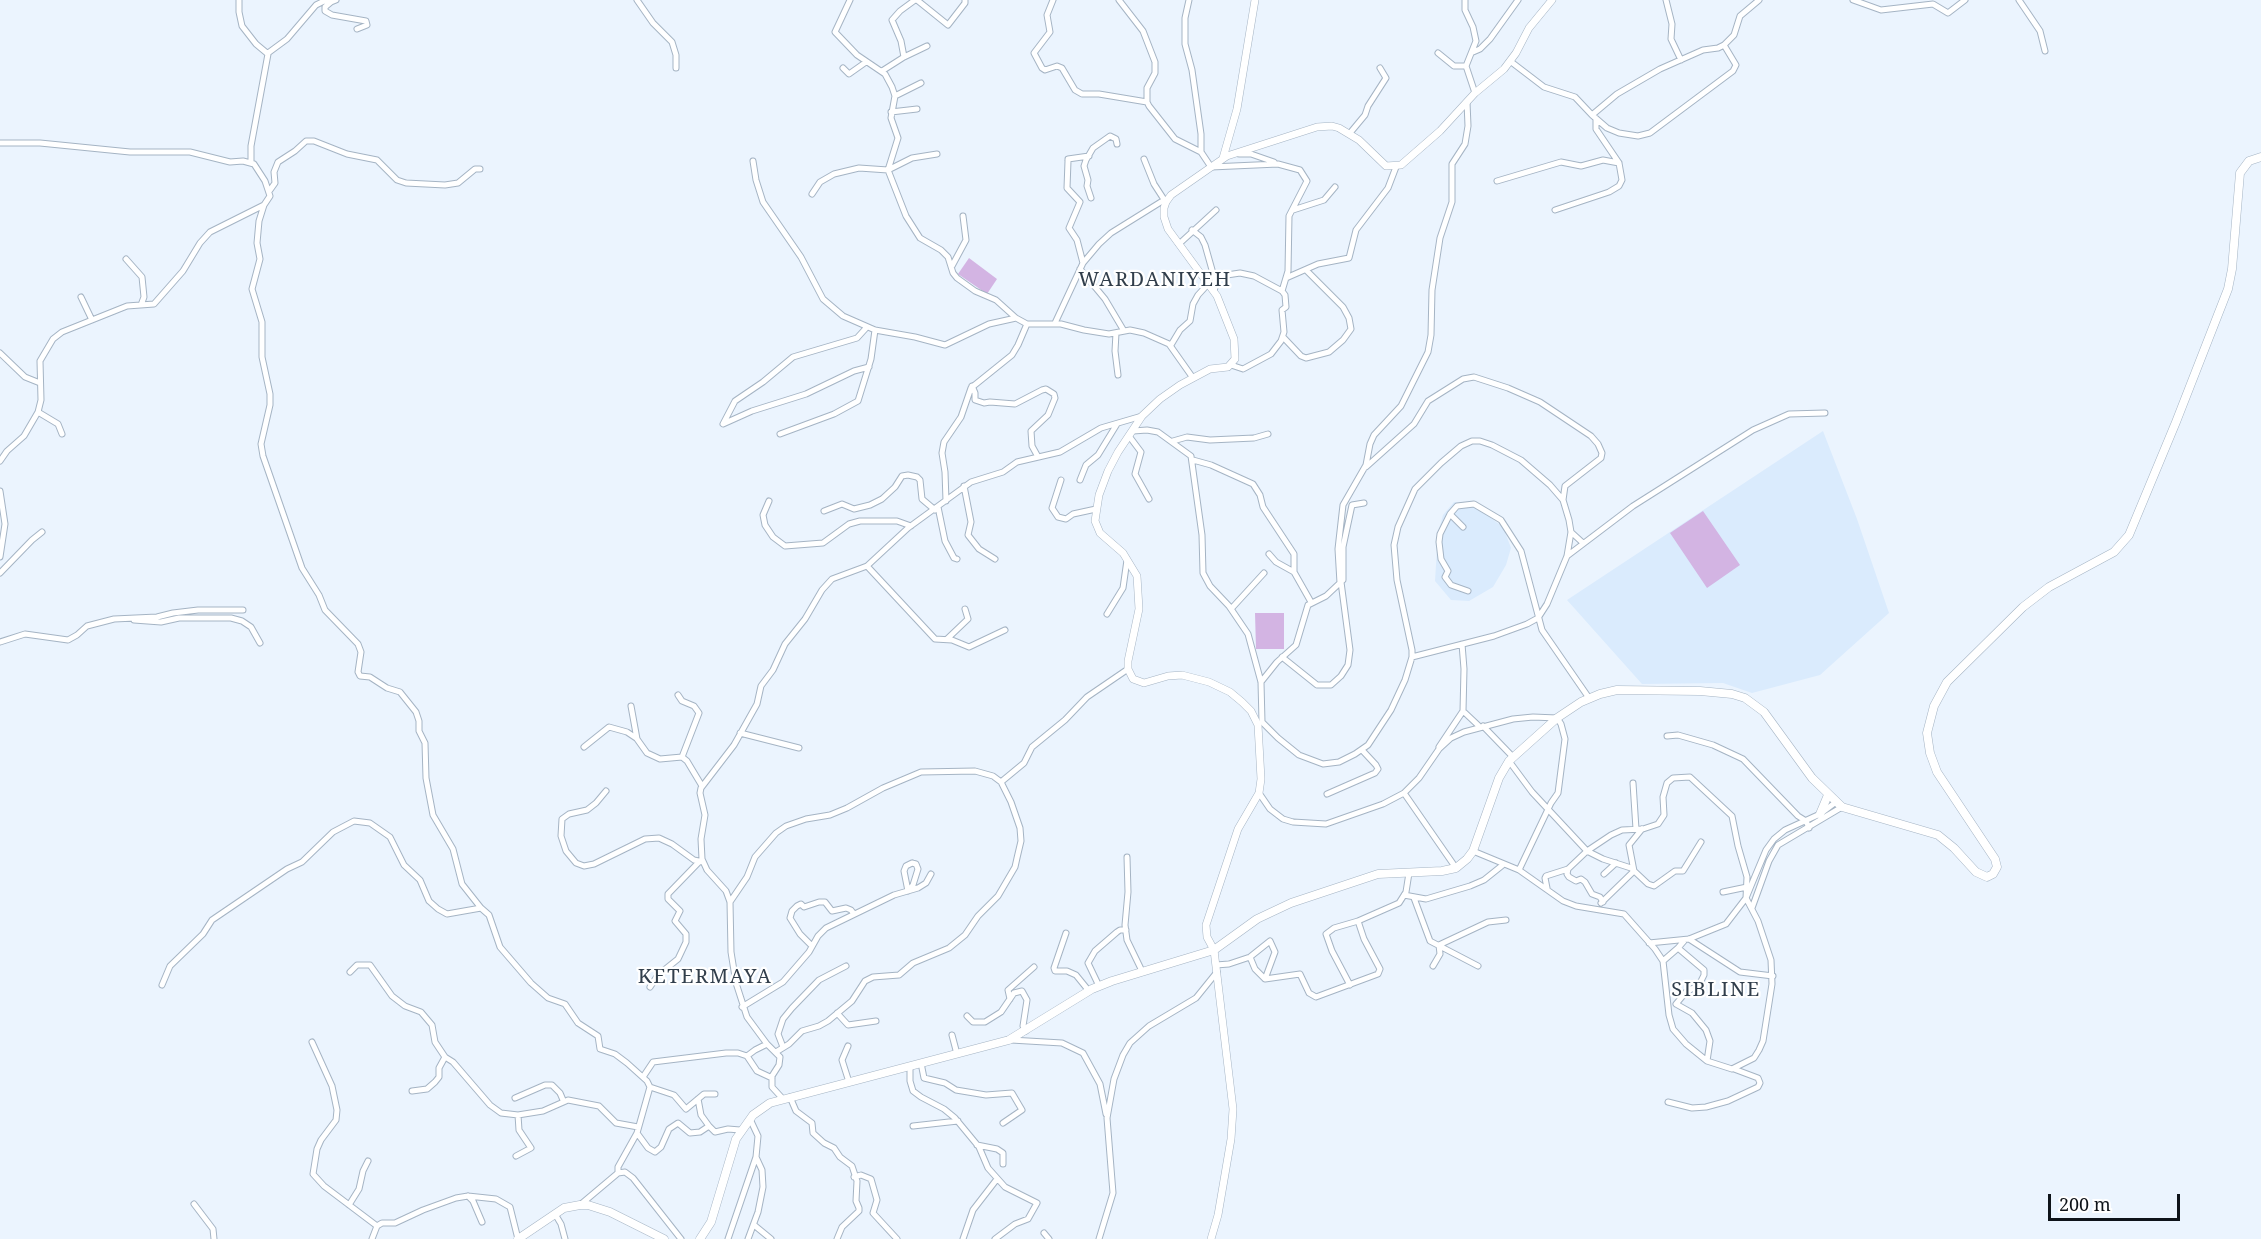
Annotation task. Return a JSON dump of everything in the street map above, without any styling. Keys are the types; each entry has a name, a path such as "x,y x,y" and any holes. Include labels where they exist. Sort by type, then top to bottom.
{"main road":[{"path":"700,1239 711,1222 727,1165 740,1130 770,1103 1009,1040 1099,986 1214,950 1257,919 1291,903 1372,876 1456,868 1467,860 1473,851 1499,778 1511,759 1557,718 1589,698 1612,691 1648,689 1700,691 1732,694 1745,698 1758,706 1771,720 1799,762 1839,805 1938,835 1982,876 1990,876 1996,870 1995,859 1937,772 1930,753 1928,733 1934,706 1947,682 2024,607 2049,587 2114,552 2129,535 2228,289 2232,269 2240,173 2249,162 2261,157"},
{"path":"1820,814 1828,795"},
{"path":"518,1239 564,1208 588,1205 610,1212 664,1239"}],"street":[{"path":"239,0 238,12 242,26 256,44 268,53"},
{"path":"637,0 653,23 672,42 676,55 676,68"},
{"path":"849,0 835,32 866,62 882,71 890,82 895,96 891,118 898,138 888,170 912,227 920,238 941,250 948,257 957,278 975,291 996,300 1016,318 1027,324 1055,323 1084,330 1116,333 1138,332 1164,340 1171,345 1193,378"},
{"path":"904,57 901,41 892,20 900,11 916,0 948,25 965,0"},
{"path":"1053,0 1047,15 1050,32 1034,53 1042,68 1045,70 1057,66 1062,68 1076,90 1082,94 1099,94 1147,102"},
{"path":"1119,0 1143,31 1155,62 1155,73 1147,88 1147,102 1175,139 1201,152 1211,167"},
{"path":"1190,0 1186,9 1185,38 1201,134 1201,152"},
{"path":"1223,158 1237,109 1255,0"},
{"path":"1465,0 1476,41 1466,66 1475,93"},
{"path":"1473,52 1480,49 1490,39 1518,0"},
{"path":"1055,323 1082,266 1111,233 1165,201 1223,158 1236,152 1317,127 1332,126 1350,133 1389,167 1411,159 1475,93 1497,76 1510,61 1532,23 1552,0"},
{"path":"1666,0 1672,24 1671,39 1681,60"},
{"path":"1594,118 1620,92 1703,50 1724,45 1734,35 1740,16 1759,0"},
{"path":"1853,0 1881,10 1932,4 1948,13 1965,0"},
{"path":"2019,0 2040,31 2044,51"},
{"path":"251,163 251,146 268,53 287,39 316,5 324,1 333,1"},
{"path":"333,1 325,7 325,11 332,15 366,21 367,25 357,29"},
{"path":"1510,61 1544,87 1575,97 1594,118 1619,133 1638,136 1650,133 1733,71 1736,65 1724,45"},
{"path":"882,71 927,46"},
{"path":"1438,52 1454,66 1466,66"},
{"path":"843,69 849,74 866,62"},
{"path":"1350,133 1365,116 1368,106 1386,78 1380,68"},
{"path":"895,96 921,83"},
{"path":"1365,469 1373,438 1401,407 1428,352 1431,334 1431,290 1440,238 1452,201 1452,164 1465,144 1468,126 1467,102"},
{"path":"891,112 917,109"},
{"path":"1555,210 1609,192 1619,186 1622,180 1619,163 1596,129 1594,118"},
{"path":"1091,198 1084,166 1100,141 1110,136 1116,140 1117,144"},
{"path":"270,190 275,183 274,172 278,162 306,141 314,141 335,150 377,160 397,180 406,183 445,185 458,183 475,169 480,169"},
{"path":"0,143 39,143 130,152 190,152 230,162 243,161 257,167 270,190 270,199 264,205 210,232 200,243 183,271 159,300 152,305 127,306 60,333 53,339 40,361 41,400 38,412 24,436 7,451 0,461"},
{"path":"812,194 820,182 834,174 859,168 888,170 912,158 937,154"},
{"path":"1223,158 1247,154 1300,170 1306,177 1307,184 1289,216 1288,268 1282,291"},
{"path":"1089,156 1068,159 1067,188 1080,202 1069,228 1077,240 1082,266 1124,331"},
{"path":"1144,159 1154,184 1165,201 1166,225 1179,244 1211,280"},
{"path":"753,160 763,202 801,257 823,299 843,316 875,330 945,345 989,324 1016,318"},
{"path":"1497,181 1561,162 1581,166 1604,160 1619,163"},
{"path":"1211,167 1278,164"},
{"path":"1286,278 1321,264 1349,258 1356,230 1388,188 1396,166"},
{"path":"1293,210 1324,200 1335,187"},
{"path":"264,205 256,243 260,259 252,289 262,322 262,357 270,394 270,405 262,437 263,456 305,575 319,595 325,610 358,644 361,654 358,672 360,676 370,677 387,688 400,692 416,712 419,731 425,742 426,778 433,815 453,849 462,884 489,915 500,947 531,983 548,998 565,1004 578,1023 598,1036 600,1049 619,1057 643,1077 650,1087 674,1095 686,1109 706,1093 716,1094"},
{"path":"1179,244 1216,210"},
{"path":"951,268 966,240 963,216"},
{"path":"1192,230 1203,241 1214,291 1234,339 1235,359 1231,365"},
{"path":"126,259 142,277 144,297 141,305"},
{"path":"1283,337 1301,356 1306,358 1329,352 1343,340 1351,329 1349,318 1343,307 1307,271"},
{"path":"1171,345 1180,330 1190,321 1193,304 1211,280 1240,273 1254,276 1282,291 1285,295 1286,307 1282,310 1283,337 1276,349 1243,369 1231,365 1210,369 1160,399 1142,416 1108,471 1099,495 1095,521 1100,533 1127,558 1137,576 1138,616 1128,669 1133,679 1140,682 1182,675 1216,685 1242,702 1260,724 1308,760 1316,763 1339,762 1362,750 1373,739 1398,698 1412,657 1396,580 1394,550 1398,526 1418,486 1461,446 1476,440 1514,455 1550,485 1563,500"},
{"path":"81,297 92,320"},
{"path":"946,501 943,445 961,417 972,386 1012,355 1027,324"},
{"path":"867,327 857,338 793,357 735,401 723,424 752,411 806,394 855,370 869,367"},
{"path":"780,434 816,422 856,403 860,398 869,367 875,330"},
{"path":"1116,333 1115,351 1118,375"},
{"path":"0,353 25,377 40,383"},
{"path":"1282,657 1317,685 1330,685 1341,676 1348,665 1350,650 1340,583 1338,549 1342,509 1346,498 1365,469 1414,424 1428,401 1463,379 1474,377 1540,402 1591,436 1598,444 1602,453 1601,458 1564,486 1550,485"},
{"path":"972,386 975,400 984,403 1015,404 1046,389 1054,394 1055,398 1048,415 1031,431 1032,446 1037,455"},
{"path":"38,412 58,424 62,434"},
{"path":"1567,556 1642,500 1753,430 1789,414 1825,414"},
{"path":"650,987 658,975 678,958 686,942 685,933 675,921 680,911 667,895 701,862 701,839 705,815 700,793 702,786 729,754 757,705 761,686 773,670 785,644 805,619 822,590 836,576 867,566 910,526 937,509 964,486 977,479 1003,471 1017,462 1037,455 1059,452 1101,428 1142,416"},
{"path":"1080,480 1086,465 1098,455 1117,424"},
{"path":"1131,434 1154,431 1173,441 1188,453 1192,460 1194,488 1202,529 1203,573 1210,586 1231,609 1248,634 1261,682 1259,793 1238,829 1206,925 1207,938 1214,950 1217,968 1233,1109 1231,1139 1218,1215 1211,1239"},
{"path":"1131,434 1141,452 1135,474 1149,499"},
{"path":"1173,441 1187,437 1210,440 1268,435"},
{"path":"1192,460 1252,482 1260,495 1261,505 1295,554 1294,572"},
{"path":"824,511 842,504 854,509 862,508 882,499 895,487 902,476 917,477 920,480 922,499 937,509 945,541 954,558 957,559"},
{"path":"1061,480 1052,508 1058,517 1066,519 1073,514 1096,509"},
{"path":"964,486 971,522 968,535 981,552 995,559"},
{"path":"1412,657 1506,632 1538,618 1552,595 1567,556 1571,532 1563,500 1564,486"},
{"path":"0,491 5,524 0,557"},
{"path":"769,501 763,515 765,525 773,537 784,546 824,543 849,524 857,522 897,521 910,526"},
{"path":"1261,682 1282,657 1296,645 1304,614 1311,602 1321,600 1340,583 1344,575 1344,540 1352,505 1364,503"},
{"path":"1468,591 1451,585 1445,577 1448,571 1441,559 1439,542 1450,514 1457,506 1474,504 1501,520 1521,551 1538,618 1545,634 1589,698"},
{"path":"854,509 857,522"},
{"path":"1450,514 1463,527"},
{"path":"0,573 42,532"},
{"path":"1571,532 1583,543"},
{"path":"1269,554 1276,562 1294,572 1311,602"},
{"path":"1107,614 1123,588 1127,558"},
{"path":"867,566 932,637 955,640 969,647 1005,630"},
{"path":"1231,609 1264,573"},
{"path":"947,639 968,619 965,609"},
{"path":"0,642 21,634 66,640 77,635 87,626 114,619 157,617 198,610 243,610"},
{"path":"130,619 161,622 178,618 231,618 251,627 260,643"},
{"path":"1259,793 1267,806 1279,817 1293,822 1320,825 1361,813 1404,793 1419,778 1443,738 1463,711 1462,644"},
{"path":"1001,782 1024,763 1032,747 1065,720 1087,697 1128,669"},
{"path":"678,694 682,701 693,706 699,713 706,713"},
{"path":"631,706 637,739"},
{"path":"1463,711 1511,759 1532,792 1587,850 1634,871 1648,884 1654,886 1675,871 1683,872 1701,842"},
{"path":"682,757 699,713"},
{"path":"1438,749 1455,736 1481,727 1533,717 1557,718 1561,724 1565,736 1558,793 1518,870"},
{"path":"584,747 609,727 627,732 655,758 682,757 687,761 702,786"},
{"path":"740,734 799,748"},
{"path":"1667,736 1677,735 1713,744 1743,759 1798,816 1806,821 1809,828"},
{"path":"1327,794 1375,773 1378,769 1376,765 1362,750"},
{"path":"730,902 747,877 755,857 776,833 786,826 806,819 830,815 921,771 975,771 993,776 1001,782 1011,802 1021,838 1015,867 998,896 978,916 965,934 950,948 913,963 896,976 879,976 865,981 854,998 837,1014 819,1026 802,1031 776,1052"},
{"path":"1547,888 1546,876 1568,869 1587,850 1611,835 1622,830 1639,829 1658,824 1662,820 1663,797 1667,783 1672,778 1690,777 1732,816 1737,846 1745,871 1746,898 1752,908 1771,960 1773,976 1763,1041 1754,1058 1732,1069"},
{"path":"1633,783 1639,829 1629,845 1634,871"},
{"path":"606,791 587,810 569,814 562,819 561,828 566,851 576,863 584,866 594,864 645,839 659,838 701,862 724,886 730,902 732,965 742,1007 780,1060 772,1078 772,1087 787,1098 796,1111 812,1123 812,1132 824,1143 834,1148 840,1157 852,1166 858,1186 856,1202 859,1211 842,1227 837,1239"},
{"path":"1404,793 1456,868"},
{"path":"1745,871 1755,869 1780,844 1809,828 1839,805"},
{"path":"1752,908 1774,839 1785,831 1830,811"},
{"path":"162,985 170,966 220,914 287,869 302,862 333,832 354,821 370,823 390,837 404,865 420,880 429,901 438,909 447,914 481,908"},
{"path":"1774,839 1780,844"},
{"path":"1473,851 1518,870 1563,901 1576,906 1624,914 1663,961 1673,1029 1686,1044 1707,1061 1758,1078 1760,1083 1758,1087 1728,1101 1706,1107 1692,1108 1668,1102"},
{"path":"1127,857 1127,943 1142,971"},
{"path":"1604,874 1616,863"},
{"path":"916,864 918,869 914,885 908,891 904,871 906,866 916,864"},
{"path":"1404,895 1426,899 1470,886 1484,880 1504,864"},
{"path":"1649,943 1687,940 1726,924 1746,898 1760,865"},
{"path":"1568,869 1569,877 1576,881 1581,879 1592,894 1600,897 1603,902"},
{"path":"1595,909 1634,871"},
{"path":"1745,871 1752,880 1760,882"},
{"path":"1350,985 1332,951 1326,934 1334,928 1358,921 1396,904 1404,895 1409,873"},
{"path":"742,1007 783,982 826,928 894,895 926,883 931,874"},
{"path":"1723,892 1746,887"},
{"path":"1414,898 1428,938 1433,943 1478,966"},
{"path":"812,946 800,934 790,918 797,906 801,904 804,907 825,902 832,911 846,909 851,910 854,914"},
{"path":"1265,979 1300,974 1309,993 1316,997 1378,974 1380,969 1364,939 1358,921"},
{"path":"1439,945 1488,922 1506,921"},
{"path":"1099,986 1088,963 1095,951 1117,932 1126,930"},
{"path":"1066,933 1055,971 1067,971 1076,975 1089,991"},
{"path":"1663,961 1687,940"},
{"path":"1687,940 1740,972 1773,976"},
{"path":"1107,1118 1116,1072 1126,1048 1163,1016 1196,998 1217,968 1250,957 1268,942 1272,942 1275,952 1265,979"},
{"path":"1433,966 1440,954 1439,945"},
{"path":"1676,1004 1686,992 1699,985 1704,975 1704,970 1678,948"},
{"path":"1250,957 1256,969 1265,979"},
{"path":"350,972 360,964 372,966 392,996 405,1006 421,1011 432,1025 435,1042 445,1057 453,1062 490,1105 503,1114 518,1115 543,1111 563,1100 594,1105 608,1113 616,1123 638,1130 648,1148 655,1152 661,1147 669,1129 676,1124 680,1123 690,1133 700,1132 709,1126"},
{"path":"783,1047 778,1034 783,1019 819,980 827,978 846,966"},
{"path":"1010,999 1008,990 1034,967"},
{"path":"967,1016 973,1022 985,1022 1001,1012 1018,991 1025,995 1023,1026 1026,1031"},
{"path":"1668,1005 1676,1004 1692,1013 1706,1030 1710,1041 1707,1061"},
{"path":"837,1014 848,1025 876,1022"},
{"path":"952,1035 957,1054"},
{"path":"1009,1040 1062,1042 1083,1053 1100,1083 1107,1118 1114,1186 1111,1205 1099,1239"},
{"path":"312,1042 332,1086 337,1110 336,1120 319,1144 313,1174 324,1186 377,1226"},
{"path":"747,1056 767,1044"},
{"path":"848,1046 842,1060 849,1082"},
{"path":"643,1077 653,1062 738,1053 747,1056 757,1071 772,1078"},
{"path":"412,1091 427,1089 435,1082 439,1077 439,1068 445,1057"},
{"path":"921,1063 924,1078 945,1083 956,1090 986,1095 1012,1093 1022,1110 1003,1124"},
{"path":"910,1067 909,1081 913,1091 921,1098 944,1109 958,1121 977,1145 985,1164 997,1179 1010,1190 1038,1203 1028,1219 1015,1224 994,1239"},
{"path":"515,1098 545,1085 552,1085 563,1100"},
{"path":"618,1173 618,1167 638,1130 650,1087"},
{"path":"698,1099 701,1115 715,1132 728,1129 740,1130"},
{"path":"516,1156 531,1148 519,1130 518,1115"},
{"path":"728,1239 756,1157 758,1136 750,1119"},
{"path":"913,1126 958,1121"},
{"path":"977,1145 997,1149 1003,1153 1003,1164"},
{"path":"748,1239 761,1202 763,1187 762,1170 756,1157"},
{"path":"349,1205 359,1189 368,1161"},
{"path":"580,1205 621,1171 630,1175 681,1239"},
{"path":"854,1177 861,1175 871,1179 877,1200 873,1213 897,1239"},
{"path":"963,1239 972,1210 997,1179"},
{"path":"468,1196 473,1201 482,1222"},
{"path":"372,1239 377,1226 382,1222 395,1223 423,1210 468,1196 496,1199 507,1203 511,1209 518,1239"},
{"path":"195,1204 213,1229 214,1239"},
{"path":"555,1214 561,1224 565,1239"},
{"path":"754,1225 771,1239"},
{"path":"1044,1233 1049,1239"}],"shaded area":[{"path":"969,258 997,279 987,294 958,274"},
{"path":"1823,431 1857,519 1889,613 1820,675 1752,693 1723,683 1642,684 1567,600"},
{"path":"1454,502 1476,507 1503,527 1511,548 1506,565 1493,587 1469,601 1451,600 1435,581 1438,533 1443,515"},
{"path":"1703,511 1740,565 1707,588 1670,533"},
{"path":"1255,613 1284,613 1284,649 1256,649"}],"district":[{"name":"WARDANIYEH","path":"1155,280"},
{"name":"KETERMAYA","path":"705,977"},
{"name":"SIBLINE","path":"1716,990"}]}
